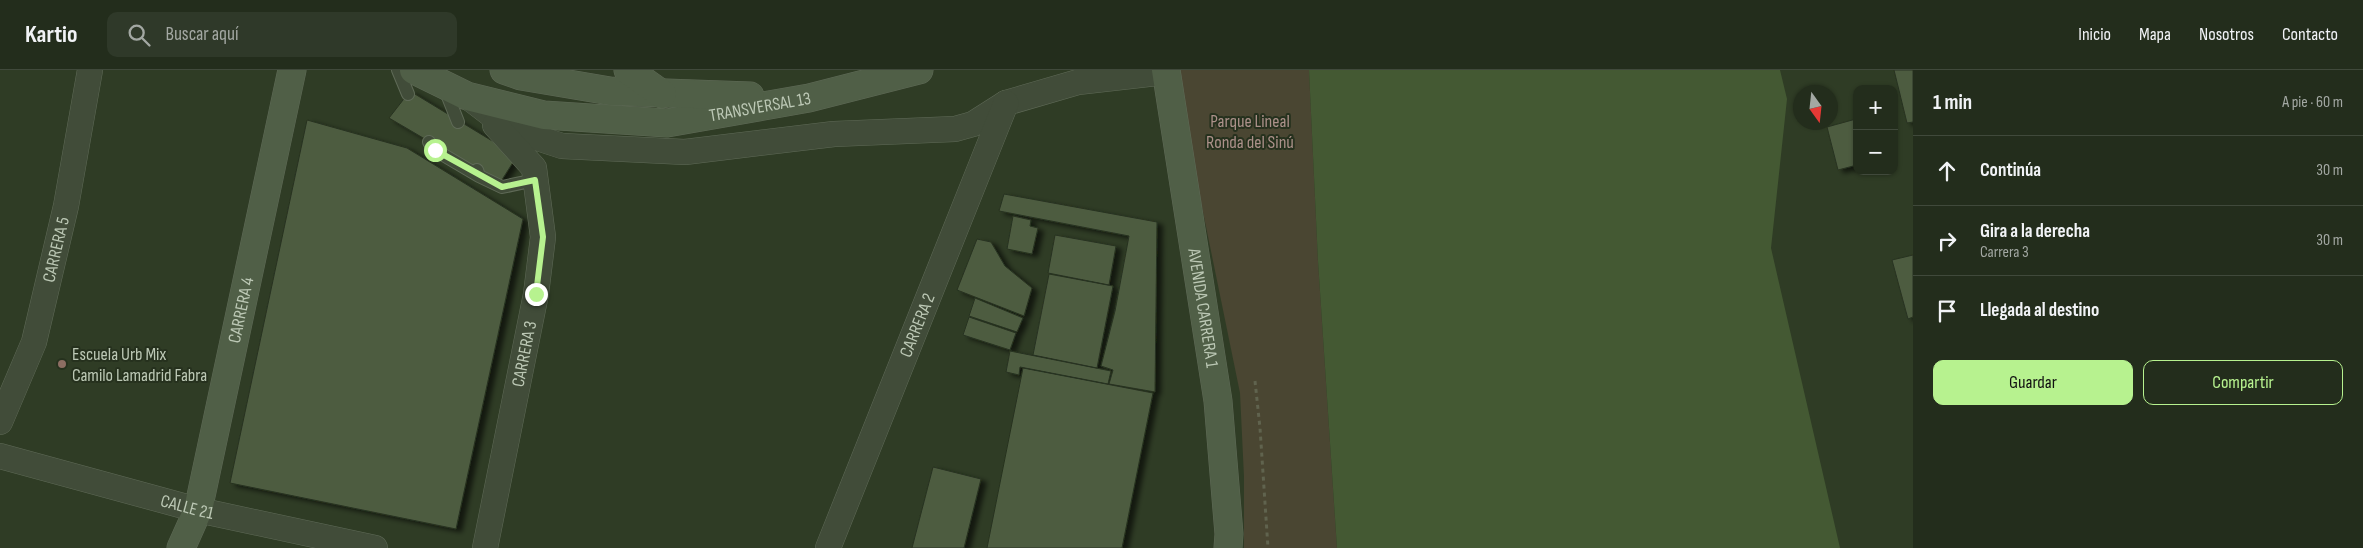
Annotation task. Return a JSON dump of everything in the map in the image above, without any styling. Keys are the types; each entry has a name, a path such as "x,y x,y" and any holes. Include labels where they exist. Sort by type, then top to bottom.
{"street":[{"name":"CARRERA 5","path":"0,422 34,342 66,206 90,70"},
{"name":"CARRERA 4","path":"181,548 198,510 292,70"},
{"name":"TRANSVERSAL 13","path":"504,70 521,76 610,91 809,98"},
{"path":"628,70 662,94"},
{"path":"809,98 919,70"},
{"path":"455,90 510,130 562,146 685,152 834,134 955,129 974,124 1006,103 1087,76 1166,71"},
{"name":"AVENIDA CARRERA 1","path":"1166,71 1218,401 1229,534 1228,548"},
{"name":"TRANSVERSAL 13","path":"411,82 455,90 544,115 667,123 809,98"},
{"name":"CARRERA 3","path":"455,90 532,165 543,237 536,294 485,548"},
{"name":"CARRERA 2","path":"828,548 1006,103"},
{"name":"CALLE 21","path":"0,456 198,510 375,548"}],"lane":[{"path":"398,70 411,82"},
{"path":"455,90 458,122"},
{"path":"429,142 435,150 502,187 535,180"}],"path":[{"path":"1255,381 1268,548"}],"green space":[{"name":"Parque Lineal Ronda del Sinú","path":"1174,70 1309,70 1318,261 1337,548 1244,548 1244,477 1240,393"}],"shaded area":[{"path":"1309,70 1780,70 1787,99 1771,248 1840,548 1337,548 1318,261"}],"building":[{"path":"1894,70 1913,70 1913,122 1907,123"},
{"path":"410,91 517,156 500,183 389,118"},
{"path":"307,120 407,148 523,219 456,529 230,483"},
{"path":"1853,120 1853,166 1838,170 1828,130 1838,130 1838,124"},
{"path":"1004,194 1157,222 1155,392 1109,384 1113,370 1101,366 1115,311 1129,236 999,211"},
{"path":"1013,216 1031,220 1030,226 1038,228 1032,254 1007,249"},
{"path":"1055,235 1116,246 1109,285 1048,273"},
{"path":"977,239 991,242 1005,266 1032,288 1024,316 957,290"},
{"path":"1913,255 1913,317 1908,319 1892,260"},
{"path":"1049,274 1113,286 1097,368 1033,355"},
{"path":"975,298 1023,318 1017,332 969,316"},
{"path":"969,317 1016,333 1010,350 963,335"},
{"path":"1010,351 1111,371 1108,384 1020,367 1019,375 1006,372"},
{"path":"1023,368 1153,393 1122,548 987,548"},
{"path":"933,467 981,479 964,548 912,548"}],"place":[{"name":"Escuela Urb Mix Camilo Lamadrid Fabra","path":"62,364"}],"route":[{"path":"435,150 502,187 535,180 543,237 536,294"}]}
